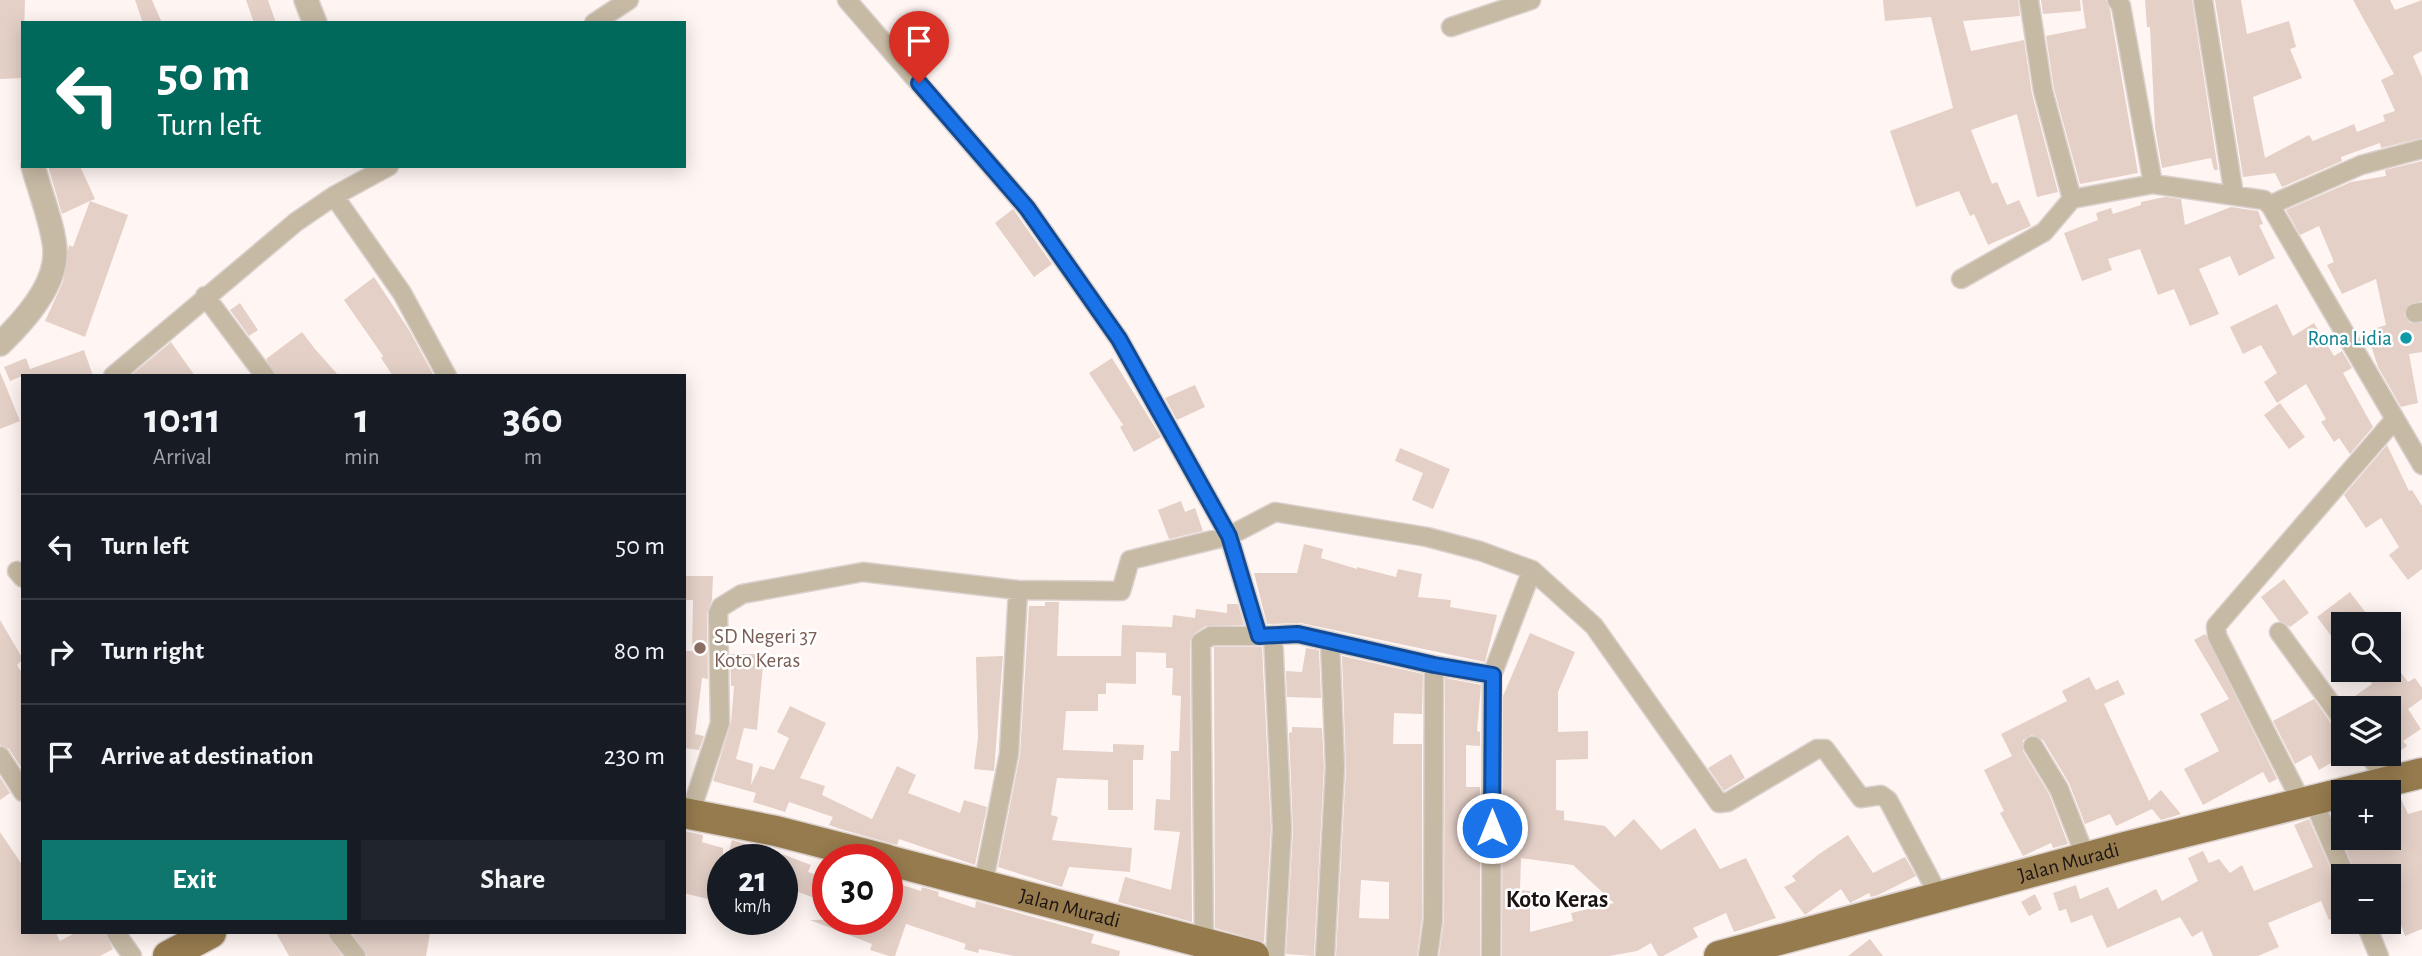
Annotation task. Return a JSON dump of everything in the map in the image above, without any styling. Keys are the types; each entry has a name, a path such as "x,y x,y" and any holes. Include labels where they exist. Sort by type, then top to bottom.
{"highway":[{"name":"Jalan Muradi","path":"2392,780 2422,773"},
{"name":"Jalan Muradi","path":"1719,956 1939,896 2331,796"},
{"name":"Jalan Muradi","path":"687,814 776,831 825,844"},
{"name":"Jalan Muradi","path":"903,864 1244,955"},
{"path":"168,956 209,934"}],"street":[{"path":"306,0 314,21"},
{"path":"597,21 629,0"},
{"path":"847,0 1027,208 1119,339 1229,536 1266,636 1282,830 1275,956"},
{"path":"1451,27 1531,0"},
{"path":"2029,0 2043,90 2072,199"},
{"path":"2203,0 2234,195"},
{"path":"2121,2 2153,184"},
{"path":"2270,205 2361,165 2422,149"},
{"path":"0,344 23,323 48,280 55,252 34,168"},
{"path":"115,374 288,227 334,196 385,168"},
{"path":"1961,279 2044,232 2072,199 2153,184 2257,198 2270,205 2422,465"},
{"path":"334,196 402,293 446,374"},
{"path":"205,296 264,374"},
{"path":"2339,864 2217,636 2216,626 2395,419"},
{"path":"687,814 720,723 718,613 721,607 742,594 863,572 1018,590 1121,591 1130,560 1229,536 1275,512 1427,537 1480,551 1532,570 1594,626 1718,803 1728,802 1817,749 1825,749 1861,798 1881,795 1888,800 1939,896"},
{"path":"1491,956 1493,675 1532,570"},
{"path":"983,885 1009,754 1018,590"},
{"path":"2279,632 2331,704"},
{"path":"1204,943 1201,642 1211,636 1298,634 1434,665 1493,675"},
{"path":"1325,956 1335,767 1329,641"},
{"path":"1428,956 1433,920 1434,665"},
{"path":"2033,746 2059,789 2086,858"},
{"path":"0,756 21,789"},
{"path":"117,934 132,956"},
{"path":"339,934 356,956"},
{"path":"2370,934 2379,956"}],"building":[{"path":"0,0 25,0 24,21 21,21 21,78 0,79"},
{"path":"135,0 152,0 161,21 142,21"},
{"path":"246,0 268,0 275,21 253,21"},
{"path":"1883,0 2018,0 2020,16 1963,21 1971,51 2024,40 2032,94 2058,192 2037,197 2017,114 1971,130 1992,184 1997,182 2007,205 2019,200 2031,226 1988,245 1974,214 1970,216 1959,191 1916,207 1890,131 1953,108 1931,17 1885,21"},
{"path":"2041,0 2080,0 2081,11 2043,14"},
{"path":"2082,0 2106,0 2110,10 2138,173 2080,184 2054,89 2046,36 2086,28"},
{"path":"2145,0 2192,0 2218,170 2214,170 2211,158 2162,168 2155,128 2150,27 2147,27"},
{"path":"2215,0 2241,0 2247,34 2289,21 2296,47 2290,49 2302,78 2253,97 2265,158 2309,135 2313,141 2354,124 2357,132 2385,121 2383,115 2395,111 2381,80 2394,74 2353,0 2390,0 2395,10 2422,0 2422,51 2413,56 2422,77 2422,138 2381,148 2380,143 2341,157 2342,161 2282,187 2275,173 2243,177"},
{"path":"2422,161 2422,301 2409,304 2404,314 2410,323 2422,323 2422,352 2409,354 2418,403 2401,407 2378,367 2369,339 2373,337 2370,330 2386,325 2376,279 2342,294 2327,265 2334,262 2319,226 2300,235 2286,210 2351,182 2386,176 2385,170"},
{"path":"49,168 81,168 95,199 62,214"},
{"path":"2165,197 2181,199 2185,225 2231,207 2258,211 2263,224 2259,225 2275,258 2239,276 2230,256 2199,269 2219,314 2190,326 2174,289 2158,295 2140,249 2108,259 2112,270 2082,281 2064,233 2098,220 2096,213 2111,208 2113,214 2141,205 2141,202"},
{"path":"90,201 128,215 85,337 45,321 63,282 69,245 73,247"},
{"path":"1013,209 1052,264 1034,277 995,223"},
{"path":"374,277 409,330 433,374 392,374 381,358 383,356 344,300"},
{"path":"240,303 258,330 249,336 230,310"},
{"path":"2277,304 2293,336 2314,323 2334,356 2342,351 2352,368 2343,373 2373,427 2350,454 2339,438 2334,442 2321,422 2326,419 2306,384 2277,403 2264,382 2277,373 2261,345 2243,354 2230,327"},
{"path":"302,332 337,374 275,374 266,359"},
{"path":"171,342 194,374 132,374"},
{"path":"84,350 92,374 21,374 10,381 4,367 26,358 30,369"},
{"path":"1112,358 1161,437 1134,452 1120,427 1123,425 1089,373"},
{"path":"0,372 20,421 0,429"},
{"path":"1195,385 1205,407 1177,420 1165,398"},
{"path":"2280,403 2305,437 2289,449 2264,415"},
{"path":"2387,445 2409,491 2412,490 2422,506 2422,569 2408,580 2389,555 2399,547 2381,518 2366,528 2344,495"},
{"path":"1400,448 1450,469 1433,509 1412,500 1423,473 1395,461"},
{"path":"1181,501 1185,512 1195,508 1203,531 1169,539 1158,510"},
{"path":"1304,544 1323,549 1321,558 1357,569 1396,577 1398,569 1422,574 1418,597 1451,600 1450,607 1497,615 1485,662 1301,623 1267,624 1254,573 1297,573"},
{"path":"686,576 713,576 712,600 707,613 708,679 702,678 695,734 704,736 699,750 686,748 686,651 692,651 693,600 686,600"},
{"path":"2284,579 2309,613 2290,627 2279,621 2261,597"},
{"path":"2350,592 2365,612 2331,612 2331,636 2317,617"},
{"path":"1045,602 1059,602 1057,656 1121,656 1122,625 1172,627 1173,615 1195,618 1196,609 1227,613 1227,604 1238,604 1244,625 1206,626 1195,633 1190,641 1192,922 1118,902 1125,877 1171,890 1180,832 1154,830 1156,799 1170,800 1171,751 1179,751 1181,696 1172,695 1173,668 1166,668 1166,653 1136,652 1136,684 1106,683 1106,694 1098,694 1098,711 1066,711 1063,750 1113,752 1113,744 1144,745 1143,760 1133,760 1133,810 1108,810 1108,780 1057,778 1051,815 1058,817 1052,840 1132,848 1130,872 1069,867 1062,887 998,867 1020,755 1029,606 1045,606"},
{"path":"0,620 21,656 21,661 17,665 21,672 21,767 9,749 0,745"},
{"path":"1530,633 1575,652 1558,692 1558,732 1588,731 1588,759 1556,760 1556,810 1564,811 1564,820 1605,826 1615,837 1634,819 1661,850 1695,828 1720,869 1746,858 1776,918 1734,932 1726,913 1693,928 1698,937 1663,956 1658,956 1651,943 1637,951 1609,956 1502,956 1503,696","holes":["1521,858 1573,865 1614,903 1571,913 1573,921 1530,932 1530,891 1520,890"]},
{"path":"2205,634 2277,779 2269,783 2263,772 2203,805 2184,769 2219,751 2200,714 2229,699 2194,640"},
{"path":"1214,647 1262,647 1271,829 1264,942 1215,928"},
{"path":"1306,648 1319,650 1321,698 1287,697 1286,671 1302,672"},
{"path":"730,654 764,654 757,730 744,728 736,759 753,764 751,785 760,766 774,770 789,738 777,732 790,706 826,723 800,778 825,786 822,795 872,819 897,766 916,775 908,793 960,813 964,800 987,807 975,865 899,839 897,844 893,844 840,829 829,825 833,817 789,802 785,812 753,802 756,793 713,781 731,723 734,686 731,686"},
{"path":"1003,656 994,771 974,769 978,738 976,657"},
{"path":"1342,656 1423,674 1422,714 1394,713 1393,744 1422,744 1422,919 1417,956 1336,956 1346,768","holes":["1361,880 1389,882 1389,919 1359,918"]},
{"path":"2401,673 2408,682 2415,678 2422,688 2422,699 2408,709 2421,729 2403,741 2407,746 2401,750 2401,696 2355,696 2372,684 2371,682 2401,682"},
{"path":"2089,677 2096,690 2118,680 2125,694 2104,704 2149,801 2161,790 2181,814 2161,820 2152,809 2116,826 2110,814 2085,824 2069,783 2043,740 2032,735 2023,740 2023,751 2049,794 2068,844 2053,848 2051,843 2023,856 2000,813 2004,811 1984,770 2012,756 2001,734 2067,701 2062,691"},
{"path":"1445,678 1481,685 1477,731 1480,732 1480,746 1466,745 1466,787 1480,787 1480,956 1439,956 1444,920"},
{"path":"2314,699 2331,723 2331,763 2319,770 2311,755 2295,764 2273,721"},
{"path":"1292,727 1322,728 1324,767 1314,956 1286,954 1293,830 1289,733 1292,732"},
{"path":"1731,754 1745,778 1724,791 1708,768"},
{"path":"0,777 10,793 0,800"},
{"path":"2401,799 2408,814 2422,810 2422,929 2405,936 2401,925 2401,864 2352,864 2346,850 2401,850"},
{"path":"2309,819 2331,870 2331,919 2329,920 2321,901 2268,923 2279,947 2258,956 2213,956 2202,931 2192,937 2180,917 2107,948 2092,915 2071,923 2066,909 2059,911 2053,893 2076,885 2080,899 2108,887 2118,909 2156,889 2162,901 2198,881 2188,858 2203,851 2209,863 2219,859 2230,873 2242,865 2254,891 2313,867 2294,825"},
{"path":"686,831 703,835 702,842 709,844 707,899 686,894"},
{"path":"0,832 21,863 21,934 56,934 60,941 73,934 106,934 113,949 100,956 0,956"},
{"path":"1848,835 1873,873 1905,857 1916,876 1878,895 1871,897 1869,893 1850,903 1841,889 1805,915 1784,887 1796,881 1792,876 1819,854"},
{"path":"798,860 811,865 808,872 812,873 812,897 798,892"},
{"path":"903,885 921,891 922,887 939,892 938,896 975,908 976,901 1094,934 1091,943 1120,951 1119,956 1014,956 979,949 978,953 964,949 966,944 906,924 903,933"},
{"path":"2035,894 2042,909 2029,916 2021,902"},
{"path":"277,934 328,934 342,956 289,956"},
{"path":"353,934 430,934 426,956 367,956"},
{"path":"849,935 902,935 895,956 870,950 872,944"},
{"path":"1870,939 1883,956 1848,956"}],"place":[{"name":"Rona Lidia","path":"2406,338"},
{"name":"SD Negeri 37 Koto Keras","path":"700,648"}],"district":[{"name":"Koto Keras","path":"1557,899"}],"route":[{"path":"919,83 1027,208 1119,339 1229,536 1259,636 1298,634 1434,665 1493,675 1492,828"}]}
